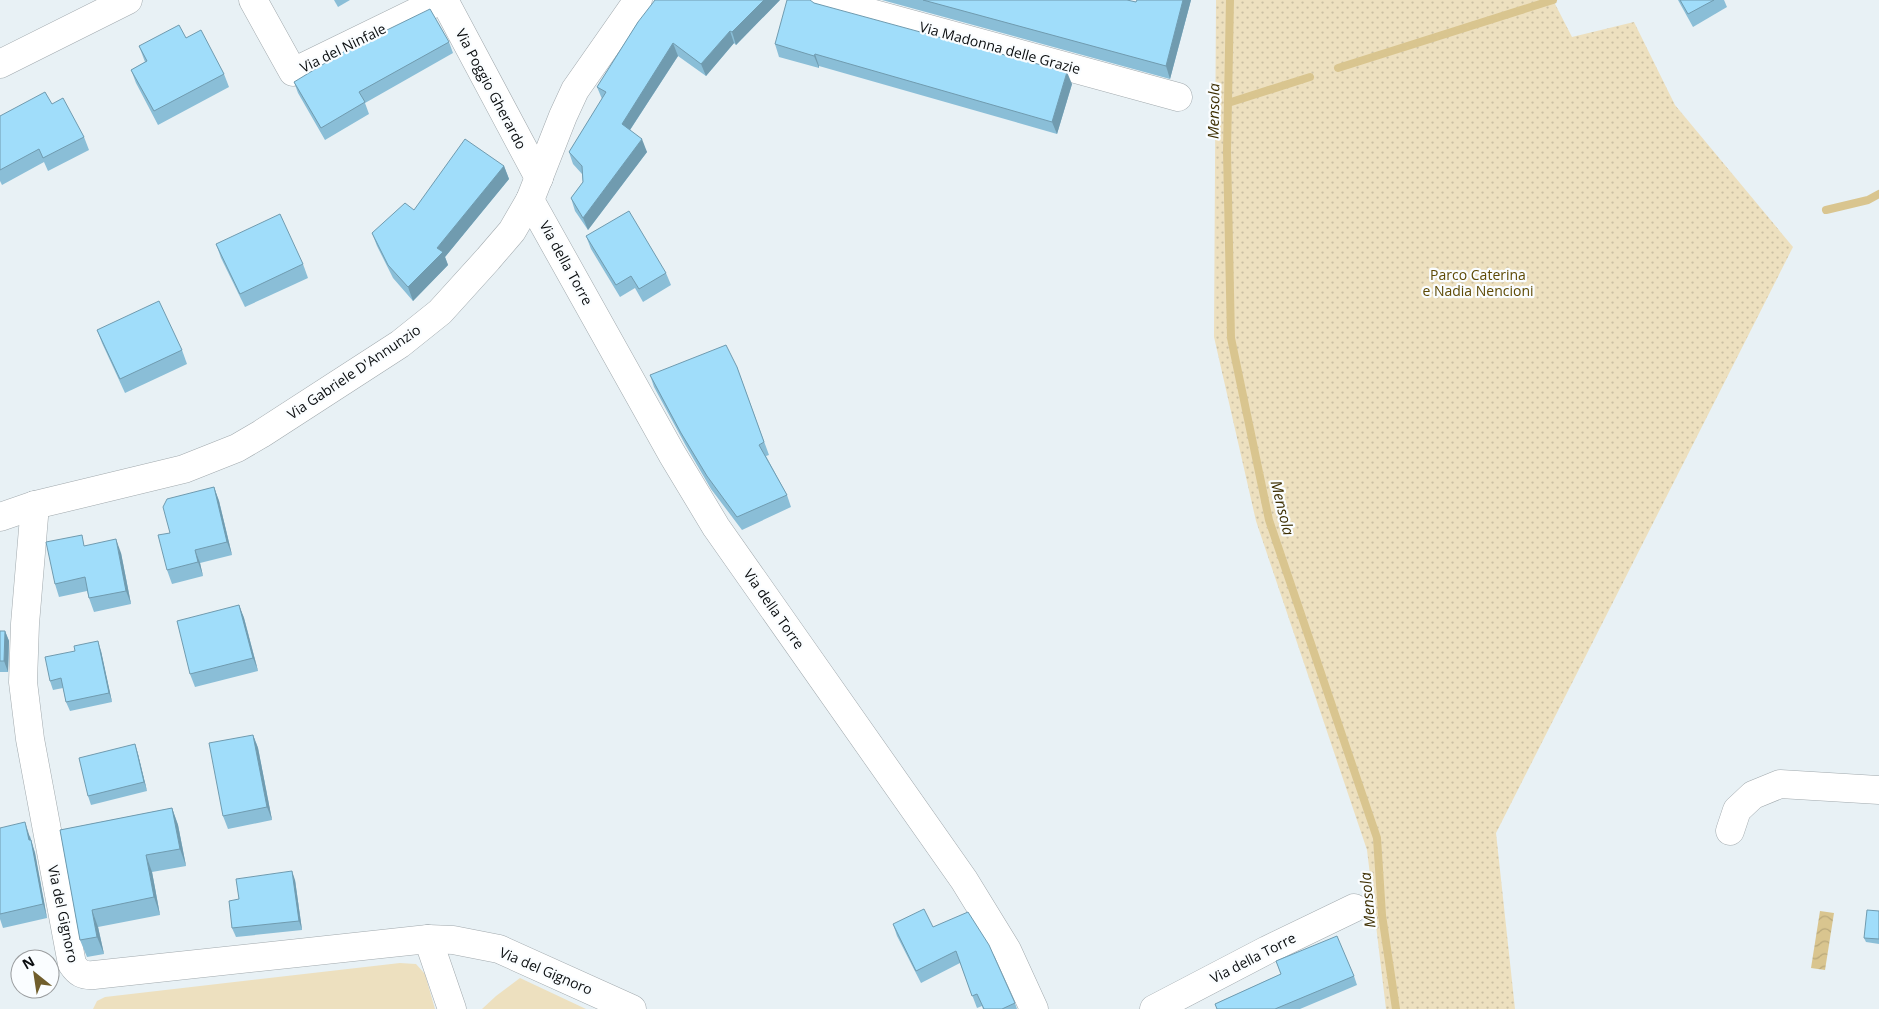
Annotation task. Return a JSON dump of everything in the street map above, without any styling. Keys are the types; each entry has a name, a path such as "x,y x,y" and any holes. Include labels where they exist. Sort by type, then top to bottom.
{"street":[{"path":"0,64 128,0"},
{"name":"Via del Ninfale","path":"253,0 293,72 442,0"},
{"name":"Via Poggio Gherardo","path":"442,0 535,189"},
{"name":"Via Gabriele D'Annunzio","path":"0,517 35,505 184,469 237,448 392,349 440,312 506,238 535,189 575,90 638,0"},
{"name":"Via Madonna delle Grazie","path":"823,0 1178,97"},
{"name":"Via della Torre","path":"535,189 672,454 716,527 964,880 1007,950 1034,1009"},
{"name":"Via del Gignoro","path":"35,505 25,624 23,682 30,739 48,843 72,964 76,970 86,976 94,976 428,939 453,940 499,949 632,1009"},
{"path":"1730,831 1737,810 1753,794 1780,784 1879,790"},
{"name":"Via della Torre","path":"1154,1009 1267,950 1354,908"},
{"path":"428,939 452,1009"}],"green space":[{"name":"Parco Caterina e Nadia Nencioni","path":"1216,0 1553,0 1572,37 1634,22 1675,105 1793,247 1496,833 1515,1009 1386,1009 1367,850 1256,521 1214,337"},
{"path":"400,963 416,964 425,974 435,1009 93,1009 97,1001 105,997"},
{"path":"520,978 586,1009 482,1009"}],"water":[{"path":"1820,911 1834,913 1825,970 1811,968"}],"building":[{"path":"655,0 764,0 732,32 730,31 701,64 673,43 622,124 642,139 583,218 571,198 583,182 582,166 569,152 606,92 597,87 638,22"},
{"path":"787,0 810,0 814,3 1067,72 1052,122 775,44"},
{"path":"923,0 1127,0 1136,2 1137,0 1183,0 1166,66"},
{"path":"1680,0 1714,0 1688,14"},
{"path":"430,9 449,42 359,92 365,102 321,128 294,82 350,48"},
{"path":"179,25 186,38 201,30 224,74 154,111 131,70 147,61 139,46"},
{"path":"45,92 52,104 63,98 84,137 43,158 39,149 0,170 0,116"},
{"path":"465,139 504,166 437,248 443,252 408,287 388,265 372,233 405,203 414,210"},
{"path":"629,211 666,273 639,289 631,276 616,285 586,236"},
{"path":"280,214 303,264 240,294 216,244"},
{"path":"159,301 182,350 120,379 97,330"},
{"path":"726,345 737,367 764,442 759,445 787,495 737,517 707,476 681,433 650,375"},
{"path":"214,487 227,542 195,550 198,562 167,570 158,535 170,533 163,507 167,499"},
{"path":"82,535 84,546 116,539 126,591 89,598 85,577 55,584 46,542"},
{"path":"239,605 253,658 190,674 177,621"},
{"path":"0,631 5,631 4,661 0,661"},
{"path":"98,641 109,693 66,702 61,678 50,681 45,657 75,651 74,646"},
{"path":"253,735 267,807 223,816 209,743"},
{"path":"135,744 144,782 88,796 79,758"},
{"path":"172,808 180,849 146,855 154,897 92,910 97,937 80,940 60,830"},
{"path":"25,822 29,840 31,840 43,904 0,914 0,828"},
{"path":"292,871 299,921 232,928 229,901 239,899 236,879"},
{"path":"924,909 933,927 968,912 989,945 1015,1003 1002,1009 984,1009 977,994 972,996 956,951 916,971 893,924"},
{"path":"1867,910 1879,911 1879,939 1864,938"},
{"path":"1337,936 1354,976 1275,1009 1217,1009 1215,1004 1281,974 1276,961"}],"waterway":[{"name":"Mensola","path":"1230,0 1227,151 1231,338 1269,520 1377,838 1382,915 1396,1009"},
{"path":"1338,68 1553,0"},
{"path":"1228,103 1310,77"},
{"path":"1826,210 1868,200 1879,194"}]}
